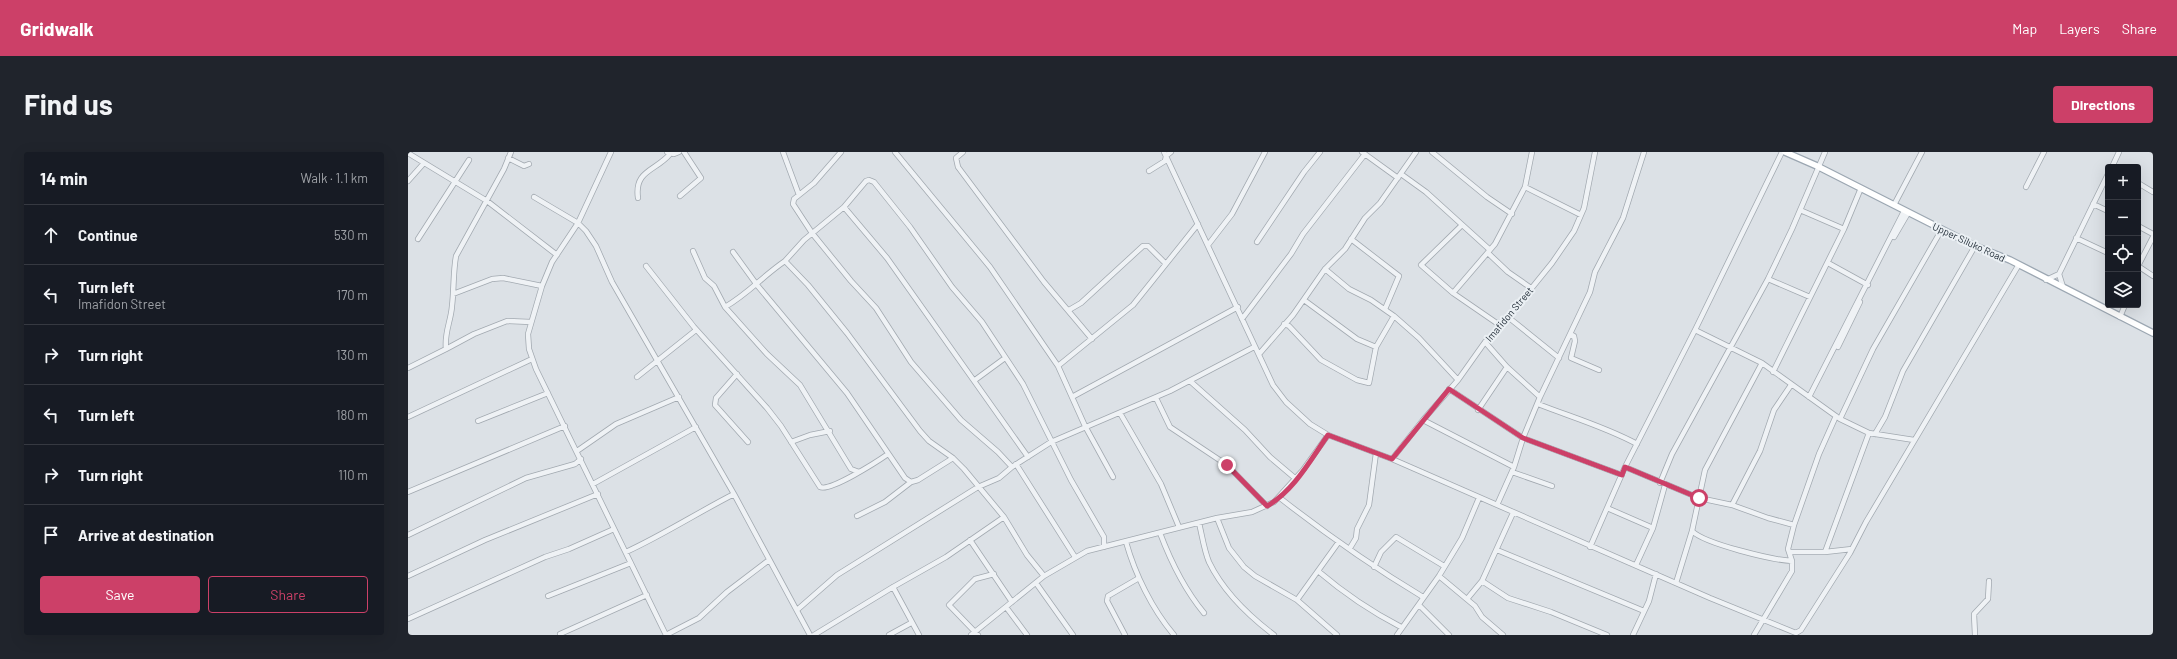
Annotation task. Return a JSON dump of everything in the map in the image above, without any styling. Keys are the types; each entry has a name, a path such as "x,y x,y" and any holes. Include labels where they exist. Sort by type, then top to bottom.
{"main road":[{"name":"Upper Siluko Road","path":"1785,152 1817,166 1975,246 2010,260 2018,266 2153,333"}],"street":[{"path":"446,349 445,334 452,308 453,271 456,256 487,201 511,152"},
{"path":"611,152 578,223 556,255 542,286 531,322 528,341 532,359 666,635 699,618 727,592 769,560"},
{"path":"638,198 637,186 640,180 651,168 658,166 668,153 679,152"},
{"path":"680,196 701,178 684,152"},
{"path":"783,152 799,195"},
{"path":"841,152 820,177 793,200 793,204 812,233 851,281 876,308 911,362 954,413 998,452 1012,467"},
{"path":"895,152 990,268 1058,366 1084,426 1113,477"},
{"path":"963,152 956,158 958,167 1044,282 1092,339"},
{"path":"1165,154 1171,152"},
{"path":"1208,245 1232,214 1265,152"},
{"path":"1257,242 1320,152"},
{"path":"1260,353 1304,300 1325,269 1345,249 1365,218 1380,203 1416,152"},
{"path":"1432,152 1487,197 1512,214"},
{"path":"1453,293 1489,252 1512,214 1526,187 1532,152"},
{"name":"Imafidon Street","path":"1392,459 1423,420 1458,380 1485,342 1501,326 1552,263 1574,231 1586,198 1595,152"},
{"path":"1497,505 1513,469 1523,438 1540,397 1590,292 1595,272 1623,218 1644,152"},
{"path":"1590,547 1625,467 1695,330 1782,152"},
{"path":"1636,565 1653,528 1663,484 1672,454 1712,384 1730,347 1768,279 1800,210 1824,152"},
{"path":"1894,205 1922,152"},
{"path":"2026,187 2044,152"},
{"path":"2113,164 2119,152"},
{"path":"408,153 487,201 556,255"},
{"path":"1242,319 1292,254 1303,234 1364,153 1426,192 1508,272 1531,288"},
{"path":"1149,171 1165,160 1165,154"},
{"path":"1165,154 1218,269 1238,307 1254,347 1260,353 1273,385 1286,402 1310,424 1328,435 1392,459 1590,547 1798,634 1852,549 1914,440 2018,266"},
{"path":"508,158 524,166 529,164"},
{"path":"418,238 469,160"},
{"path":"408,181 424,163"},
{"path":"725,306 742,298 771,271 785,261 799,244 844,208 862,184 869,180 874,182 910,227 956,292 982,322 1032,400 1040,421 1051,442 1104,537 1104,547"},
{"path":"2046,280 2059,274 2105,180"},
{"path":"2141,185 2153,192"},
{"path":"1526,187 1581,215"},
{"path":"1773,372 1844,229 1861,188"},
{"path":"534,197 578,223 596,246 612,282 734,494 810,635"},
{"path":"2093,204 2105,210"},
{"path":"844,208 887,258 975,380 1028,457"},
{"path":"1800,210 1844,229"},
{"path":"1809,397 1906,212"},
{"path":"1058,366 1133,305 1198,224"},
{"path":"1461,226 1420,265 1453,293 1501,326"},
{"path":"2141,228 2153,234"},
{"path":"1754,635 1792,571 1789,542 1819,454 1873,349 1942,229"},
{"path":"2141,260 2153,237"},
{"path":"2076,238 2105,252"},
{"path":"1351,239 1400,276 1384,309"},
{"path":"1069,310 1081,303 1143,246 1148,246 1166,264"},
{"path":"1875,434 1886,417 1903,371 1975,246"},
{"path":"693,251 705,278 714,286 725,306 767,354 800,385 830,431 851,469 859,472"},
{"path":"733,252 757,285 847,393 901,473 911,482"},
{"path":"785,261 808,285 847,333 920,431 929,441 953,458 1004,517 1027,555 1044,576"},
{"path":"1828,262 1868,284"},
{"path":"646,266 696,330 737,374 781,426 820,487 829,487 859,472 888,454"},
{"path":"2141,268 2153,276"},
{"path":"1325,269 1349,288 1394,316 1419,338 1458,380"},
{"path":"2059,274 2063,287"},
{"path":"453,294 492,279 503,278 542,286"},
{"path":"1768,279 1810,297"},
{"path":"1837,349 1868,284"},
{"path":"1304,300 1357,339 1376,347"},
{"path":"1072,397 1238,307"},
{"path":"2120,317 2124,308"},
{"path":"1284,324 1289,326 1321,360 1366,383 1369,383 1376,347 1394,316"},
{"path":"1508,317 1559,358"},
{"path":"408,368 474,334 507,321 531,322"},
{"path":"636,377 696,330"},
{"path":"1695,330 1762,363 1838,417 1869,433 1914,440"},
{"path":"1570,334 1574,336 1575,341 1571,358 1599,370"},
{"path":"1485,342 1507,367 1540,397"},
{"path":"797,610 837,575 978,488 999,478 1016,464 1051,442 1084,426 1156,398 1254,347"},
{"path":"975,380 1005,358"},
{"path":"408,416 532,359"},
{"path":"1676,583 1692,531 1705,470 1762,363"},
{"path":"1478,410 1507,367"},
{"path":"737,374 716,398 715,405 748,442"},
{"path":"1190,381 1245,430 1270,457 1296,479"},
{"path":"1732,504 1760,450 1774,410 1791,385"},
{"path":"1449,389 1478,410 1523,438 1622,475"},
{"path":"478,421 548,392"},
{"path":"577,450 616,424 679,397"},
{"path":"1156,398 1170,427 1227,465 1267,506"},
{"path":"1538,404 1577,420 1609,430 1637,444"},
{"path":"1120,413 1162,484 1179,528"},
{"path":"1423,420 1513,469 1552,486"},
{"path":"408,492 565,426"},
{"path":"593,484 696,427"},
{"path":"791,442 810,435 830,431"},
{"path":"1825,552 1869,433"},
{"path":"994,574 975,579 949,605 975,634 1044,576 1087,551 1217,518 1238,516 1267,506 1280,498 1296,479 1328,435"},
{"path":"1350,548 1356,538 1357,529 1369,505 1376,453"},
{"path":"857,516 885,502 911,482 918,480 953,458"},
{"path":"408,535 526,478 575,464 581,459"},
{"path":"1016,464 1075,557"},
{"path":"1625,467 1699,498 1732,504 1768,518 1794,525"},
{"path":"408,576 484,540 598,494"},
{"path":"626,552 657,538 706,508 734,494"},
{"path":"1280,498 1338,543 1350,548 1374,567 1423,597"},
{"path":"1397,635 1401,627 1419,605 1423,597 1439,576 1462,538 1479,498"},
{"path":"1607,508 1653,528"},
{"path":"1467,599 1482,581 1513,513"},
{"path":"814,635 946,557 1004,517"},
{"path":"1217,518 1229,548 1244,567 1255,576 1297,600 1337,635"},
{"path":"1199,523 1209,560 1220,580 1232,596 1274,635"},
{"path":"408,619 545,557 570,549 614,529"},
{"path":"1692,531 1702,537 1730,547 1773,559 1792,561"},
{"path":"1160,533 1172,563 1194,601 1204,613"},
{"path":"1374,567 1381,552 1396,537 1444,566"},
{"path":"970,540 1012,602"},
{"path":"1126,542 1139,578 1166,626 1174,635"},
{"path":"1297,600 1338,543"},
{"path":"1789,552 1825,552 1852,549"},
{"path":"1497,550 1644,611"},
{"path":"548,596 631,563"},
{"path":"1318,571 1355,601 1401,627"},
{"path":"1633,635 1644,611 1656,574"},
{"path":"1439,576 1475,606 1482,617 1503,635"},
{"path":"1125,635 1107,601 1108,596 1139,578"},
{"path":"1482,581 1508,598 1551,612 1608,635"},
{"path":"1974,635 1974,614 1988,599 1989,581"},
{"path":"1036,583 1073,635"},
{"path":"893,587 919,635"},
{"path":"560,634 647,595"},
{"path":"1419,605 1449,635"},
{"path":"1006,607 1027,635"},
{"path":"889,635 911,622"}],"route":[{"path":"1227,465 1267,506 1280,498 1303,470 1328,435 1392,459 1449,389 1461,399 1523,438 1622,475 1625,467 1660,483 1699,498"}]}
